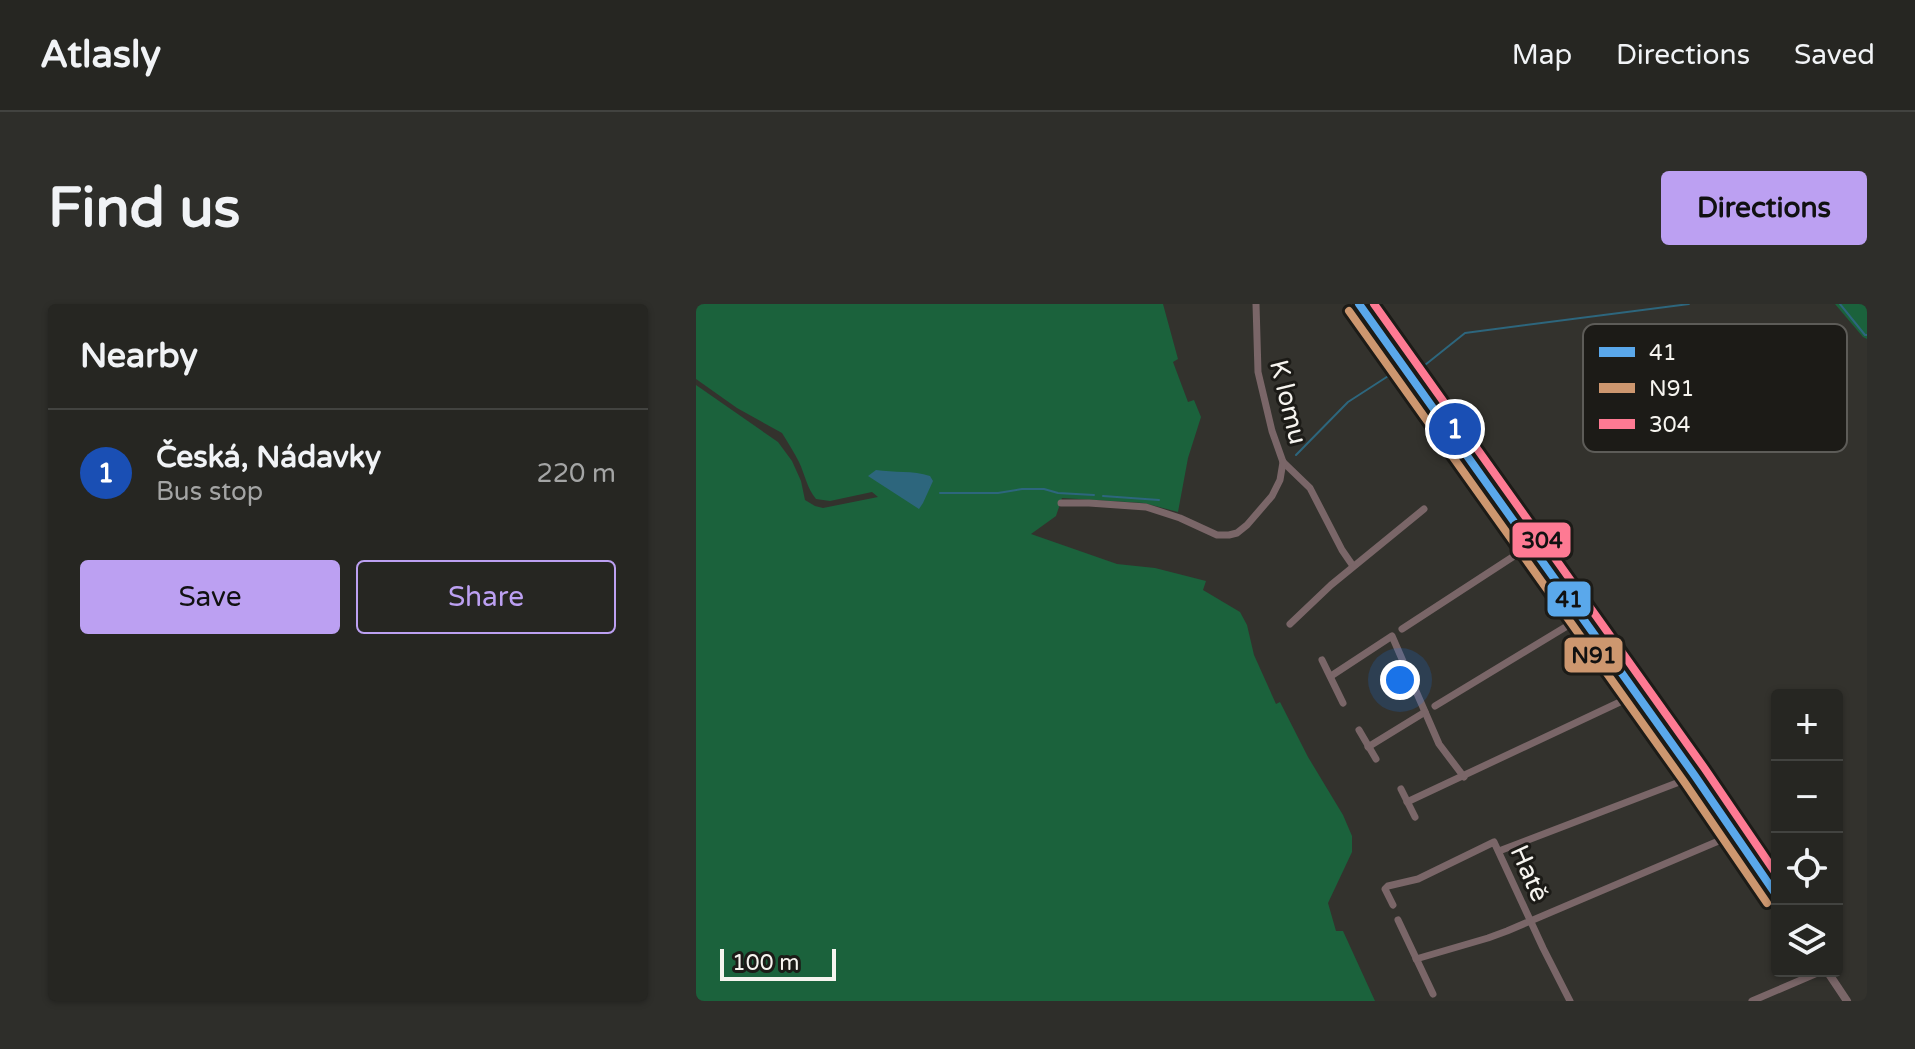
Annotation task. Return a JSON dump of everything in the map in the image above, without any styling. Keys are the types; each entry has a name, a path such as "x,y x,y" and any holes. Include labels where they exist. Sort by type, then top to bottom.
{"street":[{"name":"K lomu","path":"1256,304 1258,372 1283,462 1310,488 1353,566"},
{"path":"1359,304 1771,887"},
{"name":"K lomu","path":"1061,503 1146,507 1217,535 1229,535 1247,525 1272,496 1280,480 1283,462"},
{"path":"1290,624 1353,566 1424,509"},
{"path":"1402,629 1531,545"},
{"path":"1435,706 1582,617"},
{"path":"1331,676 1392,636 1439,744 1464,777"},
{"path":"1322,660 1343,703"},
{"path":"1407,802 1637,694"},
{"path":"1368,747 1425,712"},
{"path":"1359,730 1376,759"},
{"path":"1499,851 1695,776"},
{"path":"1401,789 1415,817"},
{"path":"1416,959 1488,938 1735,834"},
{"name":"Hatě","path":"1393,905 1385,889 1388,886 1418,879 1494,842 1570,1001"},
{"path":"1398,920 1433,994"},
{"path":"1752,1001 1810,977"},
{"path":"1829,977 1847,1001"}],"green space":[{"path":"696,304 1163,304 1178,359 1173,362 1188,402 1194,400 1201,417 1188,458 1178,512 1144,503 1062,498 1056,516 1031,534 1117,564 1155,568 1206,581 1203,590 1240,612 1247,625 1254,655 1276,704 1280,702 1352,836 1352,852 1328,903 1336,931 1343,931 1375,1001 696,1001 696,385 778,442 792,461 805,500 823,508 878,497 872,492 830,501 816,499 782,433 737,408 696,379"},
{"path":"1835,304 1867,304 1867,339 1863,337"}],"water":[{"path":"876,470 930,476 933,481 919,509 868,476"}],"waterway":[{"path":"1420,369 1465,333 1689,304"},
{"path":"1840,304 1867,335"},
{"path":"1296,455 1348,402 1396,371"},
{"path":"940,493 1044,489 1094,495"},
{"path":"1103,496 1159,500"}],"transit line":[{"name":"41","path":"1359,304 1771,887"},
{"name":"304","path":"1374,304 1771,866"},
{"name":"N91","path":"1349,311 1767,903"}],"place":[{"name":"Česká, Nádavky","path":"1455,429"}]}
